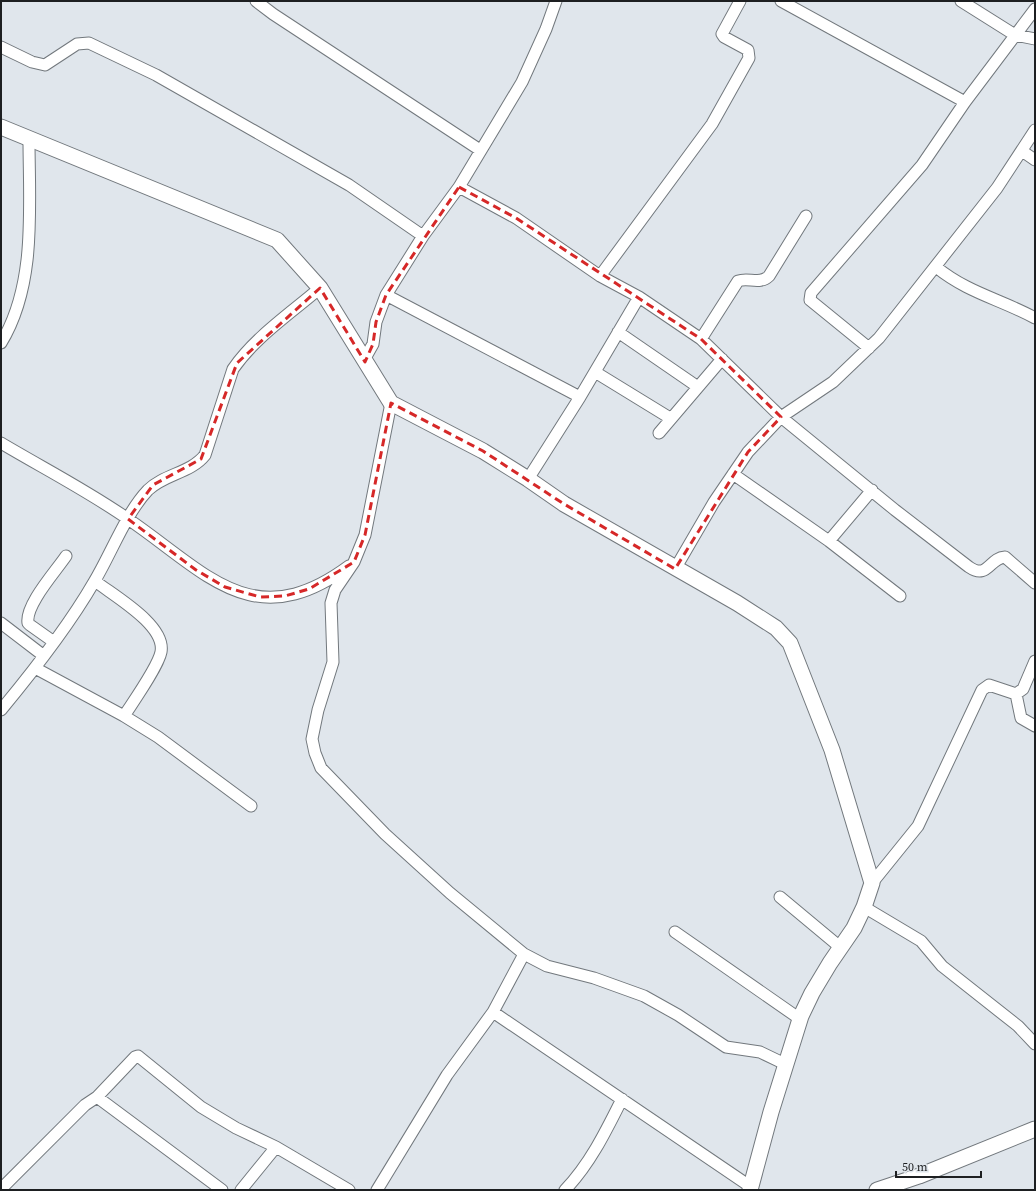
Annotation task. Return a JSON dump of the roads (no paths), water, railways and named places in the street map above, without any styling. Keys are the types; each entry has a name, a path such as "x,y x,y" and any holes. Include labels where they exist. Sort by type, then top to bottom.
{"street":[{"path":"256,1 273,14 480,150"},
{"path":"364,360 373,344 376,322 386,295 423,236 459,187 522,82 546,29 556,1"},
{"path":"600,276 712,124 749,58 748,50 724,38 722,34 740,1"},
{"path":"781,1 965,102"},
{"path":"960,1 1015,35 1035,39"},
{"path":"869,348 810,300 811,293 922,165 965,102 1035,9"},
{"path":"1,47 32,62 44,65 77,44 89,43 156,75 349,185 423,236"},
{"path":"675,569 714,502 748,452 782,417 833,382 879,338 997,188 1035,130"},
{"path":"2,131 29,139 277,240 320,288 390,403 483,451 528,478 564,504 767,622 785,636 790,643 832,750 872,883"},
{"path":"1,344 15,314 23,284 28,252 29,139"},
{"path":"1022,151 1035,160"},
{"path":"459,187 516,218 600,276 639,297 701,339 782,417 974,571 984,570 997,559 1004,557 1035,582"},
{"path":"701,339 738,281 759,281 765,280 769,276 806,216"},
{"path":"936,267 970,290 1015,308 1035,318"},
{"path":"1,710 44,656 95,581 128,519 148,490 154,485 201,459 207,450 233,369 237,363 267,332 320,288"},
{"path":"386,295 580,397"},
{"path":"528,478 580,397 639,297"},
{"path":"618,332 698,387"},
{"path":"658,433 722,359"},
{"path":"595,372 670,418"},
{"path":"390,403 365,535 354,562 335,590 331,603 334,662 315,722 312,739 315,753 321,768 385,834 450,893 524,954 547,966 594,978 644,996 678,1015 726,1048 760,1052 785,1064"},
{"path":"1,443 128,519 196,570 226,587 260,597 285,596 309,589 333,577 354,562"},
{"path":"733,474 829,541 900,596"},
{"path":"829,541 872,490"},
{"path":"54,642 30,625 28,622 28,615 36,599 66,556"},
{"path":"95,581 150,623 161,644 161,653 124,716"},
{"path":"1,623 44,656"},
{"path":"1016,694 1024,689 1035,661"},
{"path":"35,668 124,716 158,737 251,806"},
{"path":"493,1012 750,1188 785,1064 800,1019 812,993 840,947 854,928 864,907 872,883 912,836 921,821 978,696 985,686 993,686 1016,694"},
{"path":"1016,694 1021,718 1035,726"},
{"path":"780,897 840,947"},
{"path":"864,907 921,941 942,966 1018,1026 1035,1044"},
{"path":"675,932 800,1019"},
{"path":"377,1190 447,1075 493,1012 524,954"},
{"path":"1,1189 85,1105 97,1097 135,1057 138,1056 201,1107 236,1128 276,1147 348,1190"},
{"path":"97,1097 222,1190"},
{"path":"565,1190 574,1180 598,1145 622,1099"},
{"path":"877,1190 920,1176 1035,1129"},
{"path":"241,1190 276,1147"}]}
